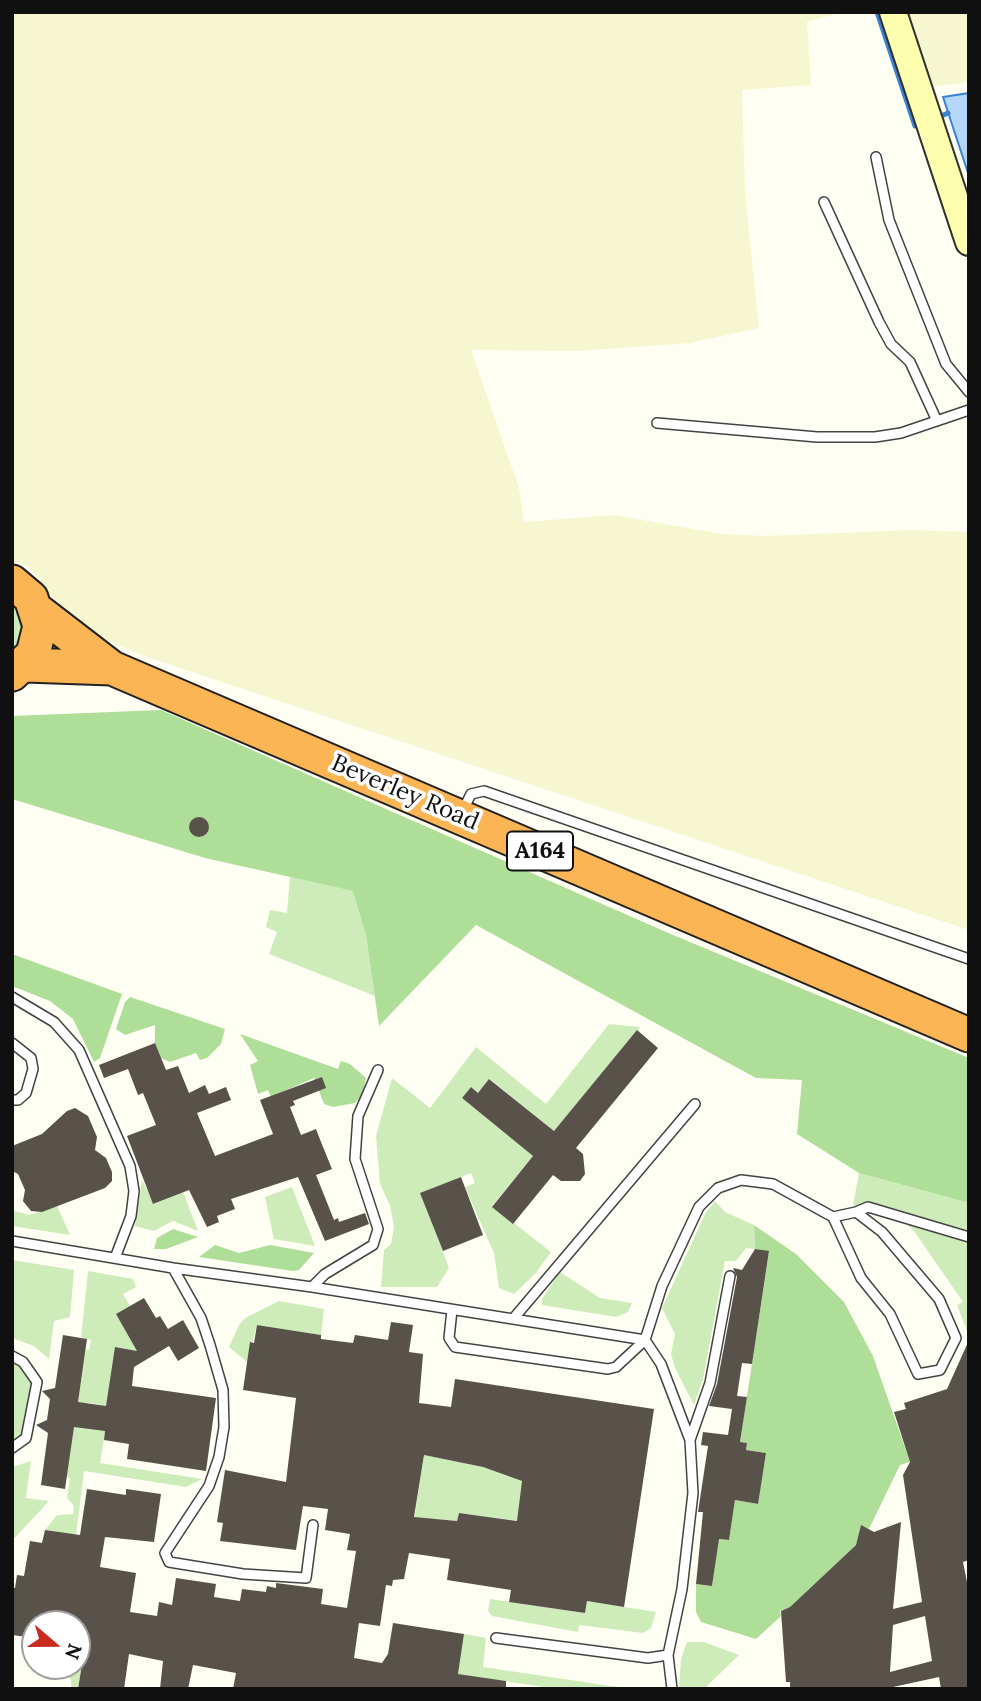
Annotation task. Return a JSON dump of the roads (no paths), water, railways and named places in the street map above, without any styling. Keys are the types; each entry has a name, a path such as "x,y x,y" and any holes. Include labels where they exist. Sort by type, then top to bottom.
{"highway":[{"name":"A164","path":"12,582 30,598 37,611 39,640 18,670"},
{"name":"Beverley Road","path":"37,611 112,668 969,1035"},
{"name":"Beverley Road","path":"18,670 112,668"}],"street":[{"path":"892,12 969,242"}],"lane":[{"path":"876,158 889,220 946,364 969,392"},
{"path":"824,202 879,323 891,344 910,362 937,421"},
{"path":"657,423 817,437 875,437 901,433 969,410"},
{"path":"460,817 471,794 484,791 969,959"},
{"path":"12,997 54,1022 79,1050 130,1166 134,1191 131,1216 115,1258"},
{"path":"12,1044 31,1058 33,1069 26,1093 18,1100 12,1100"},
{"path":"312,1287 325,1274 373,1245 378,1229 355,1158 358,1116 377,1070"},
{"path":"513,1319 695,1104"},
{"path":"452,1310 449,1338 455,1347 608,1369 616,1367 645,1340 675,1253 699,1207 718,1188 741,1180 773,1184 833,1217 861,1278 890,1314 918,1374 940,1370 956,1338 939,1299 882,1232 856,1212"},
{"path":"833,1217 868,1207 969,1237"},
{"path":"12,1241 645,1340 661,1364 690,1440 693,1493 682,1589 668,1655 672,1689"},
{"path":"173,1268 201,1318 210,1345 223,1391 224,1427 219,1457 209,1486 165,1553 169,1562 243,1574 306,1578 313,1525"},
{"path":"690,1440 710,1383 730,1276"},
{"path":"12,1356 23,1362 37,1382 26,1438 12,1448"},
{"path":"496,1638 648,1658 668,1655"}],"water":[{"path":"969,93 969,176 943,97"}],"waterway":[{"path":"877,12 915,126"},
{"path":"941,116 948,113"}]}
